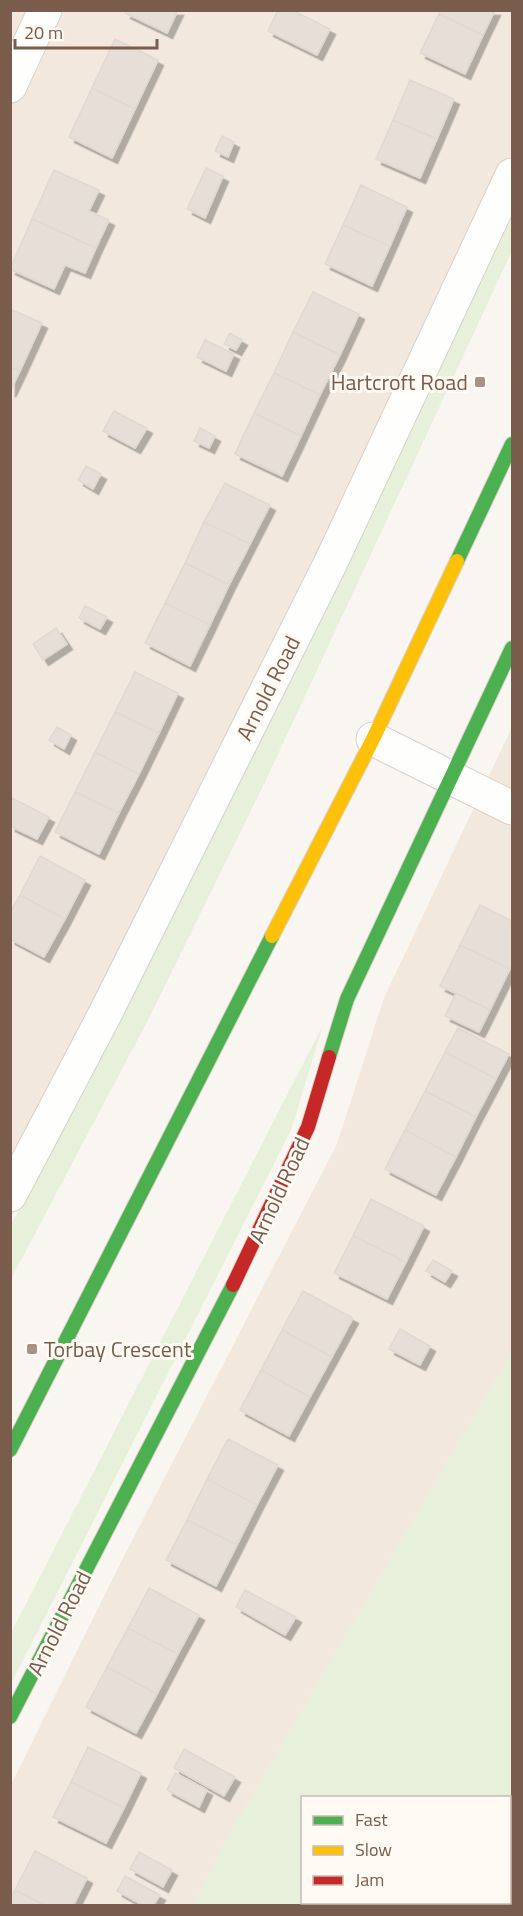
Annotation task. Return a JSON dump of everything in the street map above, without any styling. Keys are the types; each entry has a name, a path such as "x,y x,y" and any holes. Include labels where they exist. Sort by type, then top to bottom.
{"street":[{"path":"10,86 45,10"},
{"name":"Arnold Road","path":"10,1195 106,1012 331,562 513,175"},
{"path":"10,1450 373,739 513,444"},
{"name":"Arnold Road","path":"10,1717 255,1240 308,1127 347,999 513,648"},
{"path":"373,739 513,808"}],"shaded area":[{"path":"11,11 512,11 512,154 11,1218"},
{"path":"512,727 512,1352 230,1834 194,1905 11,1905 10,1787 118,1568 337,1144 384,998"}],"green space":[{"path":"512,189 512,251 265,782 149,1018 11,1279 11,1225 274,715 360,534"},
{"path":"323,1025 291,1130 11,1684 11,1633"},
{"path":"512,1352 512,1905 194,1905 230,1834"}],"building":[{"path":"127,10 178,10 167,33 125,13"},
{"path":"278,10 292,10 330,29 317,55 268,31"},
{"path":"441,10 495,10 483,35 439,14"},
{"path":"439,14 483,35 465,74 420,53"},
{"path":"115,39 158,60 135,109 92,88"},
{"path":"410,80 454,99 437,139 393,120"},
{"path":"92,88 135,109 112,158 69,137"},
{"path":"393,120 437,139 420,178 376,159"},
{"path":"222,136 234,142 228,157 215,151"},
{"path":"206,168 223,176 205,218 187,209"},
{"path":"54,170 99,190 89,211 109,220 96,248 32,219"},
{"path":"361,185 407,207 390,246 343,225"},
{"path":"32,219 96,248 85,273 65,265 54,289 10,269"},
{"path":"343,225 390,246 372,286 325,264"},
{"path":"313,292 359,314 340,355 293,332"},
{"path":"10,309 42,323 20,371 10,367"},
{"path":"293,332 340,355 320,395 274,373"},
{"path":"230,333 242,340 236,350 224,344"},
{"path":"205,340 234,354 226,371 197,357"},
{"path":"10,367 20,371 10,392"},
{"path":"274,373 320,395 301,436 254,413"},
{"path":"114,411 147,428 135,448 103,431"},
{"path":"254,413 301,436 282,476 235,454"},
{"path":"200,428 215,436 209,448 194,441"},
{"path":"86,466 101,474 93,489 78,480"},
{"path":"225,483 270,505 250,544 204,522"},
{"path":"204,522 250,544 229,585 185,563"},
{"path":"185,563 229,585 210,625 165,603"},
{"path":"165,603 210,625 190,666 145,643"},
{"path":"85,606 107,617 100,629 79,618"},
{"path":"56,628 67,644 43,660 33,644"},
{"path":"135,672 178,693 159,733 115,712"},
{"path":"115,712 159,733 139,774 95,752"},
{"path":"57,727 71,735 64,749 49,740"},
{"path":"95,752 139,774 119,813 75,792"},
{"path":"75,792 119,813 99,854 55,832"},
{"path":"10,797 49,817 37,839 10,826"},
{"path":"40,856 85,880 65,919 20,895"},
{"path":"20,895 65,919 44,957 10,939 10,912"},
{"path":"480,905 512,921 510,969 460,945"},
{"path":"460,945 510,969 490,1010 440,986"},
{"path":"456,993 490,1010 479,1032 445,1016"},
{"path":"458,1028 509,1054 496,1079 445,1052"},
{"path":"445,1052 496,1079 476,1117 425,1091"},
{"path":"425,1091 476,1117 456,1157 405,1130"},
{"path":"405,1130 456,1157 436,1195 385,1169"},
{"path":"371,1199 424,1226 406,1262 353,1236"},
{"path":"353,1236 406,1262 387,1299 334,1273"},
{"path":"433,1260 452,1271 445,1282 426,1271"},
{"path":"303,1291 353,1318 332,1357 282,1330"},
{"path":"400,1329 430,1346 420,1365 389,1349"},
{"path":"282,1330 332,1357 310,1397 261,1370"},
{"path":"261,1370 310,1397 289,1436 240,1410"},
{"path":"228,1439 278,1465 257,1505 207,1479"},
{"path":"207,1479 257,1505 237,1545 187,1520"},
{"path":"187,1520 237,1545 216,1586 166,1560"},
{"path":"149,1588 199,1615 178,1654 128,1628"},
{"path":"245,1590 296,1617 285,1635 236,1607"},
{"path":"128,1628 178,1654 157,1694 107,1667"},
{"path":"107,1667 157,1694 136,1733 86,1707"},
{"path":"88,1747 141,1773 124,1808 71,1782"},
{"path":"184,1749 235,1777 224,1796 174,1768"},
{"path":"175,1773 207,1790 199,1807 167,1790"},
{"path":"71,1782 124,1808 106,1843 53,1817"},
{"path":"35,1851 87,1878 73,1906 46,1906 15,1890"},
{"path":"139,1852 172,1870 163,1887 130,1869"},
{"path":"125,1876 160,1895 153,1906 144,1906 117,1891"},
{"path":"15,1890 46,1906 10,1906 10,1899"}],"traffic: fast":[{"path":"457,561 512,444"},
{"path":"329,1057 347,999 512,648"},
{"path":"10,1450 272,936"},
{"path":"10,1717 233,1285"}],"traffic: slow":[{"path":"272,936 373,739 457,561"}],"traffic: jam":[{"path":"233,1285 308,1127 329,1057"}],"place":[{"name":"Hartcroft Road","path":"480,382"},
{"name":"Torbay Crescent","path":"32,1349"}]}
